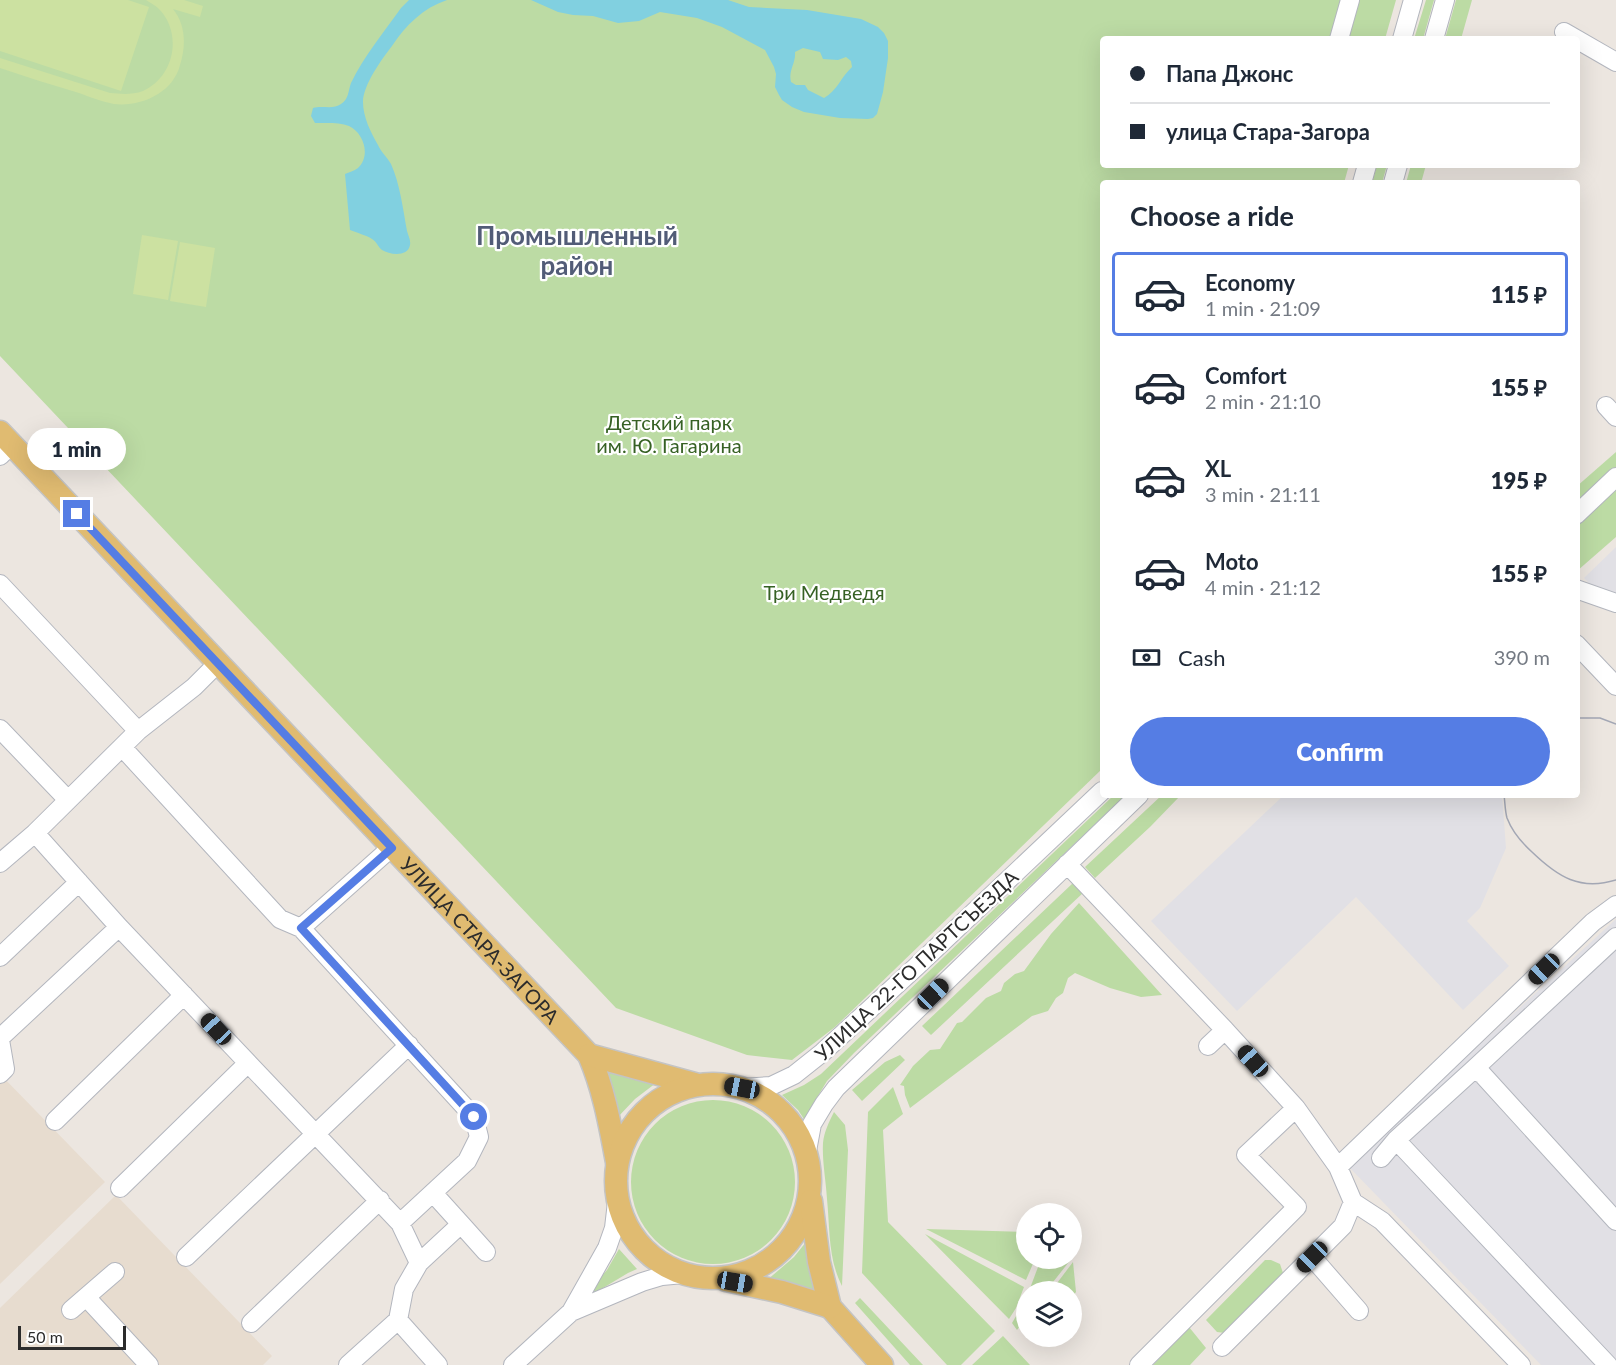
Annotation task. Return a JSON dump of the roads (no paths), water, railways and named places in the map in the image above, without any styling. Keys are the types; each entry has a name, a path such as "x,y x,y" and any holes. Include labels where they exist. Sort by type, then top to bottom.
{"main road":[{"name":"УЛИЦА СТАРА-ЗАГОРА","path":"4,444 218,663 589,1055 606,1103 617,1162"},
{"path":"589,1055 695,1084 722,1084 742,1088 772,1104 794,1126 807,1151 819,1262 830,1307 882,1365"},
{"path":"695,1084 676,1090 653,1103 631,1127 617,1162 617,1202 628,1229 653,1257 683,1274 782,1292 830,1307"},
{"path":"715,1278 748,1270 778,1253 798,1231 811,1201"}],"street":[{"path":"1340,36 1350,0"},
{"path":"1403,36 1413,0"},
{"path":"1435,36 1446,0"},
{"path":"1564,32 1571,36"},
{"path":"1580,41 1616,62"},
{"path":"1580,511 1616,477"},
{"path":"0,584 138,731"},
{"path":"1580,590 1616,603"},
{"path":"1580,648 1616,686"},
{"path":"0,863 35,833 138,731 194,687 218,663"},
{"path":"0,729 68,800"},
{"path":"122,747 280,919 301,928 474,1117 479,1137 467,1161 400,1223"},
{"name":"УЛИЦА 22-ГО ПАРТСЪЕЗДА","path":"742,1088 771,1086 794,1075 823,1052 1100,792"},
{"name":"УЛИЦА 22-ГО ПАРТСЪЕЗДА","path":"807,1151 812,1124 836,1088 1136,798"},
{"path":"35,833 119,927 380,1200 400,1223 419,1263"},
{"path":"301,928 392,848"},
{"path":"1067,864 1296,1108 1338,1167 1353,1202 1382,1221 1521,1365"},
{"path":"0,957 79,882"},
{"path":"1338,1167 1593,922 1616,905"},
{"path":"0,1074 5,1069 0,1039 119,927"},
{"path":"1381,1158 1396,1140 1616,937"},
{"path":"55,1121 184,995"},
{"path":"1209,1046 1225,1030"},
{"path":"186,1257 409,1045"},
{"path":"120,1188 248,1063"},
{"path":"1473,1070 1482,1074 1616,1221"},
{"path":"1139,1365 1297,1207 1246,1155 1296,1108"},
{"path":"1396,1140 1608,1365"},
{"path":"433,1193 486,1252"},
{"path":"251,1323 380,1200"},
{"path":"513,1365 571,1312 606,1248 614,1228 617,1202"},
{"path":"1222,1347 1343,1226 1353,1202"},
{"path":"348,1365 398,1320 404,1289 419,1263 461,1224"},
{"path":"1312,1257 1359,1311"},
{"path":"71,1310 115,1272"},
{"path":"571,1312 642,1282 662,1276 683,1274"},
{"path":"86,1297 149,1365"},
{"path":"398,1320 438,1365"}],"water":[{"path":"409,0 447,0 430,8 403,31 374,72 366,88 363,102 370,130 394,172 410,239 409,249 406,252 394,254 382,250 370,238 350,230 345,174 362,163 365,151 359,134 349,126 337,123 315,123 311,116 313,108 335,107 346,100 351,83 362,63"},
{"path":"531,0 728,0 749,7 807,10 861,19 878,27 888,41 883,92 877,114 868,119 840,118 804,112 792,107 782,100 775,87 776,74 765,50 722,27 697,18 660,12 639,21 618,23 593,16 558,12","holes":["803,48 820,52 823,59 838,60 846,57 851,61 852,67 832,92 824,98 808,90 805,85 796,85 791,82 790,78 795,52"]}],"tram line":[{"path":"1580,718 1600,718 1616,724"},
{"path":"1504,798 1507,818 1514,832 1551,868 1570,880 1580,883 1591,884 1616,880"}],"district":[{"name":"Промышленный район","path":"577,250"}],"park label":[{"name":"Детский парк им. Ю. Гагарина","path":"669,434"},
{"name":"Три Медведя","path":"824,592"}]}
